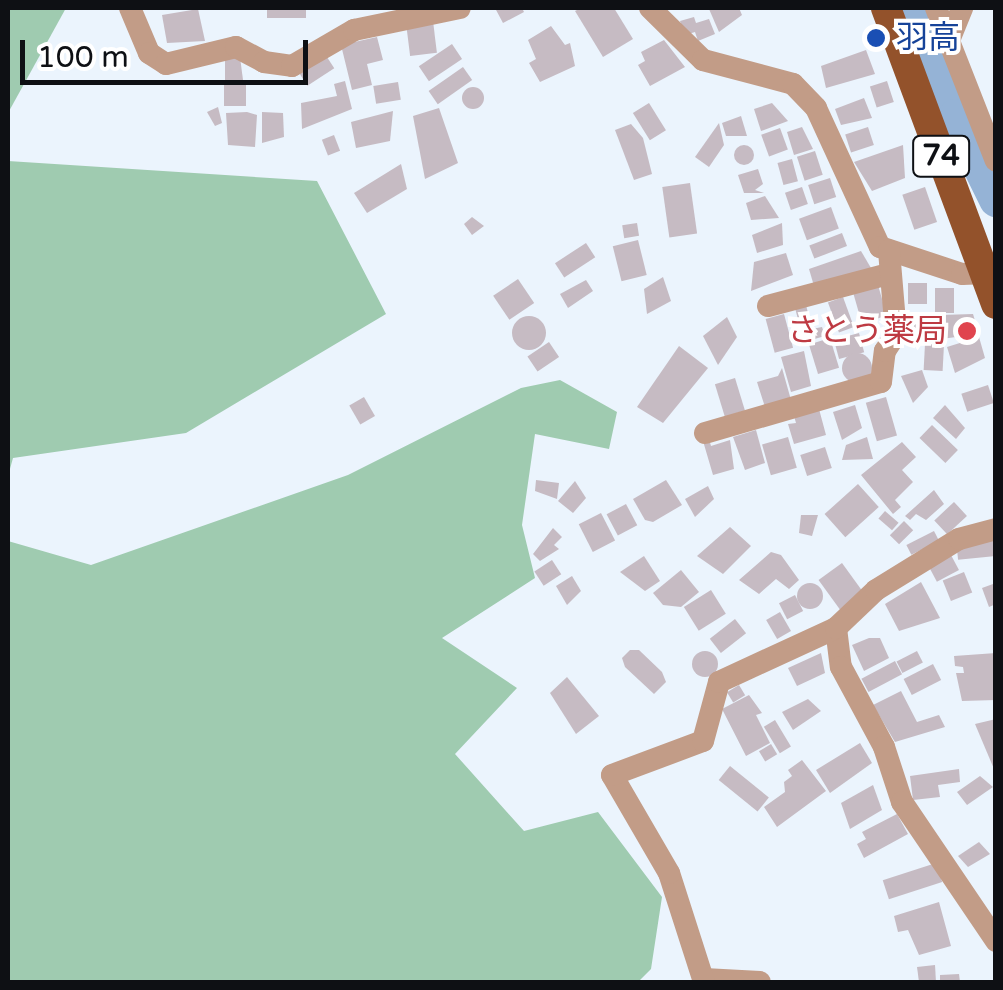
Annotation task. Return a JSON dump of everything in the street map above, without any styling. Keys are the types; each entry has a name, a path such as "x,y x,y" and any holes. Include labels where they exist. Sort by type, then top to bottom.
{"main road":[{"name":"74","path":"886,8 989,272 996,304"}],"street":[{"path":"130,8 150,53 166,64 236,47 264,62 292,66 354,30 460,8"},
{"path":"650,8 703,60 792,84 816,108 880,247 962,274 989,272"},
{"path":"936,8 996,161"},
{"path":"948,43 962,8"},
{"path":"706,434 880,382 896,334 889,250"},
{"path":"768,306 888,274"},
{"path":"760,982 704,981 669,873 612,774 703,741 719,682 836,628 876,590 942,550 996,529"},
{"path":"836,628 842,667 884,747 902,802 996,941"}],"green space":[{"path":"8,8 66,8 8,113"},
{"path":"8,161 317,181 386,314 186,433 13,458 8,476"},
{"path":"560,380 617,412 609,449 535,434 522,525 535,578 442,638 517,688 455,754 524,831 598,812 662,897 651,969 638,982 8,982 8,541 91,565 348,475 521,388"}],"building":[{"path":"267,8 306,8 306,18 267,18"},
{"path":"495,8 522,8 524,12 503,23"},
{"path":"614,8 633,39 603,57 575,11"},
{"path":"739,8 742,15 719,32 709,9"},
{"path":"198,9 205,41 167,43 162,15"},
{"path":"694,17 696,23 709,19 715,34 698,41 695,32 685,35 680,21"},
{"path":"433,21 437,53 410,56 406,24"},
{"path":"551,26 565,45 570,43 575,66 540,82 529,63 536,59 528,40"},
{"path":"377,37 383,60 367,64 372,85 352,90 341,45"},
{"path":"664,40 685,67 650,86 638,65 645,61 641,52"},
{"path":"452,44 462,59 429,81 419,66"},
{"path":"866,50 875,74 826,88 821,66"},
{"path":"325,54 334,68 307,86 298,71"},
{"path":"225,57 240,57 243,80 225,80"},
{"path":"463,67 472,80 438,104 429,91"},
{"path":"345,81 352,109 302,129 301,103 337,96 334,84"},
{"path":"887,81 894,102 877,107 870,87"},
{"path":"224,82 246,82 246,106 224,106"},
{"path":"398,82 401,100 376,104 373,86"},
{"path":"473,87 481,90 481,106 473,109 465,106 462,98 465,90"},
{"path":"864,98 872,118 841,125 835,109"},
{"path":"649,103 666,130 650,140 633,113"},
{"path":"772,103 788,121 761,131 754,109"},
{"path":"218,107 222,123 215,126 207,112"},
{"path":"439,108 458,163 425,179 413,116"},
{"path":"393,111 390,141 356,148 351,122"},
{"path":"262,112 283,113 284,137 262,143"},
{"path":"226,113 257,115 255,147 228,145"},
{"path":"741,116 747,136 726,136 722,123"},
{"path":"719,123 724,145 709,167 695,157"},
{"path":"631,124 643,138 652,174 634,180 615,130"},
{"path":"802,127 813,149 794,155 787,132"},
{"path":"868,127 874,145 851,152 845,134"},
{"path":"780,128 788,150 769,156 761,135"},
{"path":"334,135 340,151 328,156 322,140"},
{"path":"744,145 754,155 744,165 734,155"},
{"path":"903,145 905,178 872,191 854,162"},
{"path":"815,151 823,175 805,181 797,157"},
{"path":"792,159 798,181 783,185 778,163"},
{"path":"401,164 407,189 367,213 354,193"},
{"path":"758,169 763,184 755,190 764,193 744,193 738,175"},
{"path":"830,178 836,197 814,204 808,185"},
{"path":"690,183 697,234 669,237 662,187"},
{"path":"802,187 808,204 791,210 785,193"},
{"path":"925,187 937,222 914,230 902,195"},
{"path":"765,196 779,218 751,220 746,203"},
{"path":"831,207 839,229 807,240 799,219"},
{"path":"472,217 484,226 472,235 464,224"},
{"path":"637,223 639,236 624,238 622,225"},
{"path":"782,223 783,245 757,253 752,235"},
{"path":"842,233 847,246 814,259 809,246"},
{"path":"638,240 647,275 621,281 613,246"},
{"path":"586,243 595,257 564,277 555,263"},
{"path":"861,251 871,268 814,286 809,269"},
{"path":"786,253 793,275 751,291 754,262"},
{"path":"663,277 671,301 647,314 644,289"},
{"path":"518,279 534,303 509,320 493,296"},
{"path":"586,280 593,291 568,308 560,294"},
{"path":"908,283 927,283 927,304 908,304"},
{"path":"878,285 887,316 862,323 853,292"},
{"path":"935,288 954,288 954,313 935,313"},
{"path":"843,297 854,327 839,333 828,302"},
{"path":"806,305 812,329 822,327 825,336 804,342 795,308"},
{"path":"784,314 793,348 775,353 766,319"},
{"path":"973,314 979,334 941,339 941,315"},
{"path":"529,316 541,321 546,333 541,345 529,350 517,345 512,333 517,321"},
{"path":"727,317 737,337 718,365 703,336"},
{"path":"914,317 934,318 933,339 913,338"},
{"path":"859,333 864,352 839,359 834,340"},
{"path":"979,337 985,358 955,373 947,347"},
{"path":"830,338 839,368 818,374 809,344"},
{"path":"549,342 559,357 538,371 527,357"},
{"path":"925,344 944,345 943,371 924,370"},
{"path":"679,346 708,368 663,423 637,407"},
{"path":"804,351 811,386 791,392 781,357"},
{"path":"857,353 868,357 872,368 868,379 857,383 846,379 842,368 846,357"},
{"path":"782,368 791,400 765,407 757,382 778,376"},
{"path":"922,370 928,387 913,403 901,376"},
{"path":"735,378 745,411 725,417 715,384"},
{"path":"988,385 994,403 967,412 961,394"},
{"path":"364,397 375,416 360,425 349,406"},
{"path":"886,397 897,435 877,441 866,403"},
{"path":"855,405 862,428 842,440 833,412"},
{"path":"945,405 965,428 956,439 933,418"},
{"path":"819,409 826,435 794,444 788,424 796,423 794,416"},
{"path":"932,425 958,450 945,463 919,438"},
{"path":"756,430 765,463 745,470 733,437"},
{"path":"788,437 797,468 771,475 762,444"},
{"path":"867,437 873,459 842,460 846,445"},
{"path":"709,439 711,446 730,440 734,469 713,475 703,441"},
{"path":"902,442 916,457 902,470 913,482 895,500 901,507 893,514 861,475"},
{"path":"825,447 832,468 807,476 800,455"},
{"path":"536,480 559,483 557,499 535,491"},
{"path":"666,480 682,505 653,522 645,520 633,499"},
{"path":"575,481 586,498 573,513 558,501"},
{"path":"858,484 879,507 845,537 825,514"},
{"path":"708,486 714,499 695,517 685,499"},
{"path":"934,490 944,504 926,520 916,514 910,520 905,516"},
{"path":"954,502 967,516 947,534 934,520"},
{"path":"626,504 637,525 618,536 607,514"},
{"path":"885,511 899,523 892,530 878,519"},
{"path":"601,513 615,541 593,552 579,524"},
{"path":"801,515 818,515 812,536 799,533"},
{"path":"904,521 913,530 899,544 890,535"},
{"path":"730,527 751,546 723,574 697,556"},
{"path":"553,528 562,537 554,545 559,549 540,561 533,554"},
{"path":"934,531 939,541 911,555 906,545"},
{"path":"994,538 996,556 958,560 956,542"},
{"path":"771,552 781,555 799,580 789,589 776,579 759,594 739,580"},
{"path":"951,555 959,570 937,582 929,567"},
{"path":"644,556 660,581 645,591 620,572"},
{"path":"552,560 561,574 544,586 534,571"},
{"path":"842,563 864,593 840,610 819,580"},
{"path":"681,570 699,592 681,607 663,605 653,593"},
{"path":"964,572 972,592 951,601 943,581"},
{"path":"572,576 581,591 567,605 556,586"},
{"path":"921,582 940,618 899,631 885,604"},
{"path":"810,583 819,587 823,596 819,605 810,609 801,605 797,596 801,587"},
{"path":"993,584 996,604 989,607 982,588"},
{"path":"711,590 726,614 699,631 684,607"},
{"path":"795,595 803,611 787,619 779,603"},
{"path":"780,612 791,631 777,639 766,620"},
{"path":"735,619 746,633 721,653 710,639"},
{"path":"880,638 889,658 864,671 852,645"},
{"path":"630,650 639,650 662,672 666,682 654,694 625,667 622,658"},
{"path":"705,651 714,655 718,664 714,673 705,677 696,673 692,664 696,655"},
{"path":"917,651 923,663 902,673 897,661"},
{"path":"821,653 825,673 797,686 788,668"},
{"path":"996,653 996,700 962,701 956,673 964,673 963,667 955,666 954,656"},
{"path":"895,661 902,674 868,692 861,679"},
{"path":"933,664 941,680 912,695 904,679"},
{"path":"567,677 599,716 576,734 550,693"},
{"path":"739,685 745,695 733,702 727,692"},
{"path":"901,691 917,722 939,715 945,727 895,742 873,705"},
{"path":"749,695 762,713 756,715 770,743 746,756 722,709"},
{"path":"808,699 821,711 793,730 782,712"},
{"path":"996,719 996,769 994,769 975,724"},
{"path":"775,720 791,747 780,753 764,727"},
{"path":"860,743 872,763 830,793 816,770"},
{"path":"771,744 777,754 765,761 759,751"},
{"path":"802,760 826,791 777,827 764,807 785,792 784,782 792,776 788,770"},
{"path":"730,766 769,797 758,811 719,780"},
{"path":"959,769 960,782 938,785 940,797 913,800 910,776"},
{"path":"980,776 993,787 967,805 957,792"},
{"path":"873,785 882,810 850,829 841,803"},
{"path":"897,814 908,834 864,858 857,844 866,839 862,832"},
{"path":"979,842 990,854 968,867 958,856"},
{"path":"936,863 942,882 889,899 883,880"},
{"path":"939,902 951,946 919,955 908,930 898,932 894,916"},
{"path":"935,965 936,982 919,982 917,967"},
{"path":"959,974 960,982 940,982 940,975"}],"waterway":[{"path":"917,8 955,116 996,199"}],"place":[{"name":"羽高","path":"876,38"},
{"name":"さとう薬局","path":"967,331"}]}
